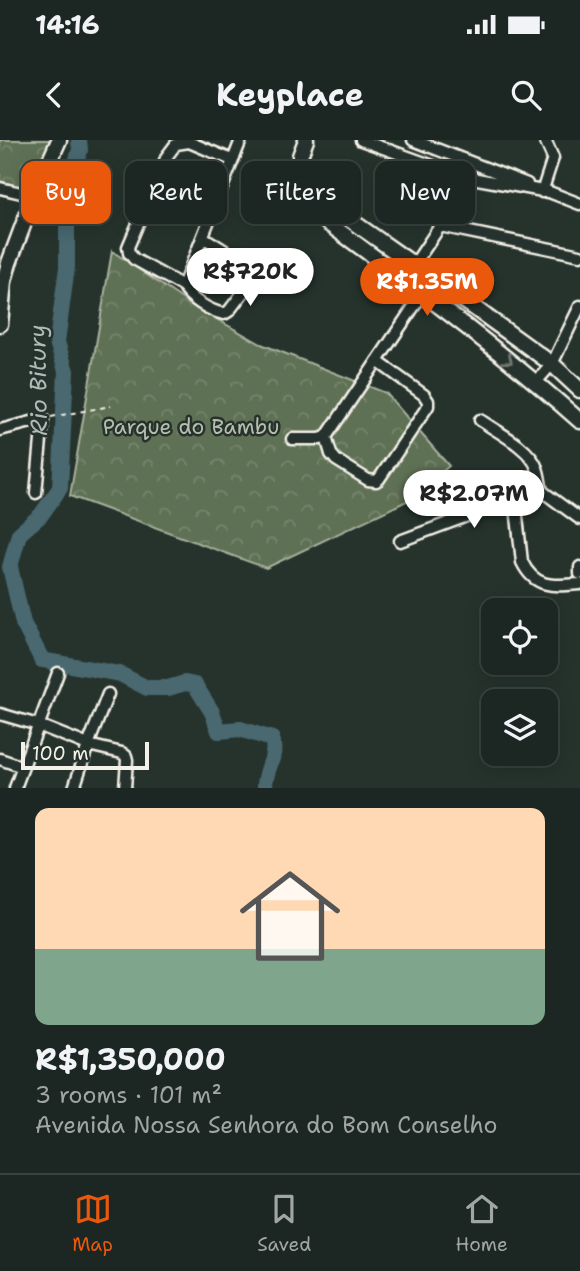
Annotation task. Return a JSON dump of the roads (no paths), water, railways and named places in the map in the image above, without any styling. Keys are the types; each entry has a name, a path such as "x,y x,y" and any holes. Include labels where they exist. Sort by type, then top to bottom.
{"street":[{"path":"50,161 59,140"},
{"path":"183,286 241,140"},
{"path":"292,140 301,161"},
{"path":"300,156 306,140"},
{"path":"361,140 420,161"},
{"path":"413,140 580,204"},
{"path":"544,191 552,158 545,140"},
{"path":"203,237 251,267 255,273 254,278 224,314 215,312 190,296 183,286 134,259 128,250 167,156 176,144 189,142 232,160"},
{"path":"475,179 544,191"},
{"path":"0,188 21,193"},
{"path":"0,324 2,281 24,224"},
{"path":"329,224 423,293 536,382 580,421"},
{"path":"356,224 552,365 580,390"},
{"path":"463,224 466,231"},
{"path":"414,265 440,226 580,255"},
{"path":"292,439 320,439 326,436 423,293 437,281"},
{"path":"536,382 552,365 580,306"},
{"path":"326,436 331,454 336,460 368,480 379,480 428,406 428,401 424,395 377,361"},
{"path":"0,430 46,418 36,493"},
{"path":"480,420 518,446 533,460 542,491 580,519"},
{"path":"400,541 515,498 542,491"},
{"path":"515,498 522,562 526,571 534,579 550,586 580,584"},
{"path":"580,567 580,574"},
{"path":"15,788 58,673"},
{"path":"74,788 108,694"},
{"path":"0,714 38,725 88,745 119,752 127,760 125,788"},
{"path":"0,759 23,767"}],"waterway":[{"name":"Rio Bitury","path":"79,140 80,150 75,166 67,228 67,267 57,342 66,371 60,488 41,515 19,534 10,567 23,623 42,660 120,674 147,688 168,688 185,683 195,685 212,712 219,731 240,729 272,739 273,752 265,788"}],"park label":[{"name":"Parque do Bambu","path":"191,427"}]}
